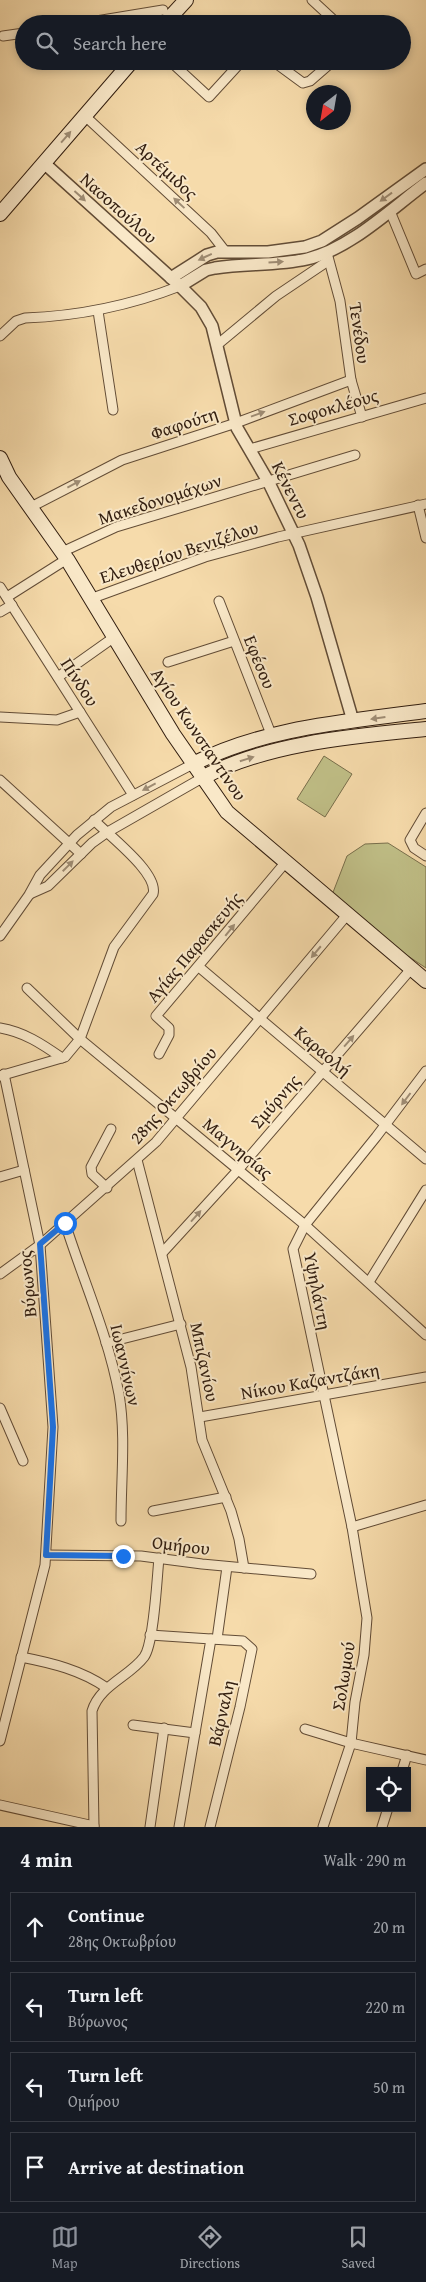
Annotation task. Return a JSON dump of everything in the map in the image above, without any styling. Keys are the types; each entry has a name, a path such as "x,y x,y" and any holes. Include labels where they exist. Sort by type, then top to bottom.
{"main road":[{"path":"168,15 186,0"},
{"path":"0,214 124,70"},
{"name":"Αγίου Κωνσταντίνου","path":"0,458 4,476 31,506 193,764 227,812 285,863 426,980"},
{"path":"193,764 234,745 271,734 426,711"},
{"path":"202,778 237,762 273,751 426,728"}],"street":[{"path":"159,0 164,15"},
{"path":"312,0 328,15"},
{"path":"4,36 15,34"},
{"path":"180,70 209,97 234,70"},
{"path":"286,70 304,83 310,81 323,70"},
{"name":"Αρτέμιδος","path":"85,116 211,233 225,251"},
{"name":"Νασοπούλου","path":"44,163 180,286"},
{"path":"159,294 171,278 207,255 225,251 268,252 305,247 322,241 336,234 426,168"},
{"path":"217,345 276,296 426,183"},
{"path":"390,211 416,274 426,269"},
{"path":"0,336 16,321 25,318 98,312 180,286 206,270 327,257"},
{"name":"Τενέδου","path":"327,257 340,301 351,380 362,417"},
{"name":"Κένεντυ","path":"180,286 201,307 207,316 217,345 236,423 294,534 315,590 353,721"},
{"path":"98,312 113,410"},
{"name":"Φαφούτη","path":"31,506 122,460 236,423 351,380"},
{"name":"Σοφοκλέους","path":"250,450 426,398"},
{"name":"Μακεδονομάχων","path":"7,597 64,556 116,527 269,483 355,455"},
{"path":"422,505 426,538"},
{"name":"Ελευθερίου Βενιζέλου","path":"90,599 205,557 294,534 422,505"},
{"name":"Πίνδου","path":"0,587 133,795"},
{"name":"Εφέσου","path":"219,601 271,734"},
{"path":"0,612 12,605"},
{"path":"58,677 113,638"},
{"path":"168,662 234,641"},
{"path":"0,717 57,720 80,712"},
{"path":"0,936 29,895 40,875 69,842 111,807 193,764"},
{"path":"29,895 48,886 106,833 202,778"},
{"path":"0,780 81,854"},
{"path":"426,813 410,840 414,848 426,856"},
{"path":"2,1075 62,1058 69,1054 80,1040 114,947 150,899 154,890 147,872 94,820"},
{"name":"Αγίας Παρασκευής","path":"159,1054 169,1035 169,1028 156,1016 285,863"},
{"name":"28ης Οκτωβρίου","path":"0,1274 40,1244 137,1160 177,1118 347,915"},
{"name":"Καραολή","path":"198,967 426,1159"},
{"name":"Σμύρνης","path":"163,1252 238,1170 411,969"},
{"name":"Μαγνησίας","path":"27,988 80,1040 305,1225 426,1335"},
{"path":"0,1028 35,1039 62,1058"},
{"name":"Υψηλάντη","path":"352,1527 322,1394 294,1257 294,1245 305,1225 426,1072"},
{"name":"Βύρωνος","path":"0,1741 46,1555 53,1427 40,1244 2,1075"},
{"path":"106,1188 92,1174 91,1167 111,1130"},
{"name":"Μπιζανίου","path":"137,1160 163,1252 191,1366 202,1440 226,1497 239,1539 244,1568"},
{"path":"0,1177 24,1170"},
{"path":"369,1282 425,1194"},
{"name":"Ιωαννίνων","path":"65,1223 106,1343 121,1412 121,1520"},
{"path":"106,1343 181,1324"},
{"name":"Νίκου Καζαντζάκη","path":"200,1417 426,1377"},
{"path":"1,1411 23,1461"},
{"path":"153,1511 226,1497"},
{"path":"352,1527 426,1505"},
{"name":"Σολωμού","path":"322,1827 351,1743 367,1625 352,1527"},
{"name":"Ομήρου","path":"46,1555 159,1558 227,1567 312,1574"},
{"path":"0,1805 94,1826 91,1717 95,1701 143,1658 147,1651 159,1558"},
{"path":"179,1827 227,1567"},
{"path":"150,1635 214,1639"},
{"name":"Βάρναλη","path":"210,1827 240,1707 252,1649 243,1641 214,1639"},
{"path":"21,1657 73,1670 95,1679 108,1688"},
{"path":"133,1725 195,1733"},
{"path":"150,1827 164,1728"},
{"path":"305,1729 351,1743 426,1760"},
{"path":"403,1767 407,1755"},
{"path":"382,1827 387,1812"}],"shaded area":[{"path":"324,756 352,774 325,817 297,799"},
{"path":"388,843 426,867 426,968 393,946 332,895 347,856 365,844"}],"route":[{"path":"65,1223 40,1244 53,1427 46,1555 123,1556"}]}
